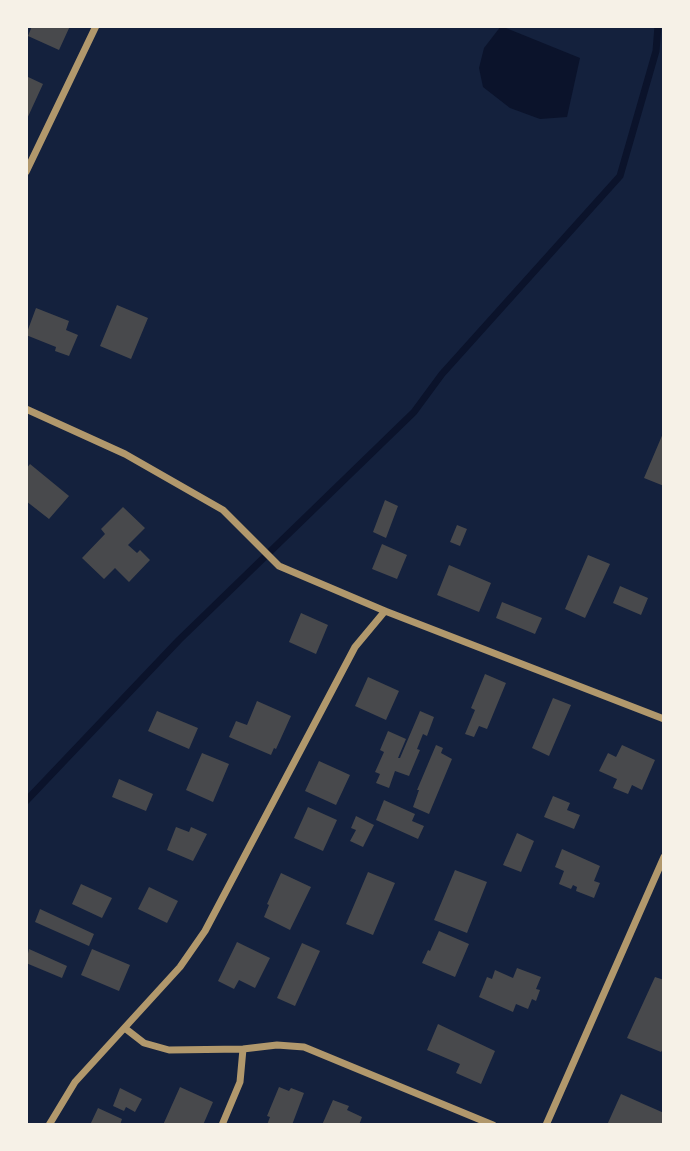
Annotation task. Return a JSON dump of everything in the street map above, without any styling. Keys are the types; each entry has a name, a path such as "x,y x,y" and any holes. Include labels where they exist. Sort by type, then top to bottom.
{"street":[{"path":"26,172 96,26"},
{"path":"26,409 125,454 223,510 279,566 384,611 664,719"},
{"path":"49,1125 75,1082 180,967 205,931 355,648 384,611"},
{"path":"546,1125 664,857"},
{"path":"126,1029 144,1043 169,1051 243,1049 277,1045 304,1047 493,1125"},
{"path":"222,1125 240,1082 243,1049"}],"water":[{"path":"501,26 580,58 567,117 540,119 510,108 483,87 479,68 484,48"}],"building":[{"path":"32,26 70,26 59,50 28,36"},
{"path":"26,76 43,84 26,121"},
{"path":"117,305 148,318 131,359 100,346"},
{"path":"36,308 69,321 66,330 78,335 69,356 55,351 56,347 26,335"},
{"path":"664,431 664,486 644,478"},
{"path":"30,464 69,496 49,519 26,501 26,469"},
{"path":"385,500 398,506 386,538 373,532"},
{"path":"123,507 145,528 128,545 137,553 140,550 150,560 129,582 115,568 104,579 82,558 105,534 101,529"},
{"path":"457,525 467,529 460,546 450,542"},
{"path":"382,544 407,555 397,579 372,569"},
{"path":"588,555 610,564 585,618 565,609"},
{"path":"449,565 491,583 479,612 437,595"},
{"path":"620,586 648,598 641,615 613,603"},
{"path":"502,602 542,618 535,634 496,618"},
{"path":"301,613 328,625 316,654 289,642"},
{"path":"485,674 506,683 487,729 479,726 474,737 465,734 475,710 471,708"},
{"path":"368,677 399,691 386,720 355,706"},
{"path":"553,698 571,705 549,756 532,748"},
{"path":"257,701 291,716 271,755 229,737 236,721 247,725"},
{"path":"157,711 198,728 189,749 148,731"},
{"path":"420,711 434,717 427,736 423,734 417,749 420,750 409,776 395,771 389,788 376,783 380,774 375,772 384,752 380,750 388,731 406,739 400,758"},
{"path":"436,745 443,748 441,753 452,759 429,814 413,807 417,790"},
{"path":"622,745 655,760 642,790 632,785 628,794 613,788 617,779 599,771 608,753 616,757"},
{"path":"202,753 229,764 213,802 186,790"},
{"path":"319,761 350,775 336,805 305,791"},
{"path":"119,779 153,794 146,811 112,797"},
{"path":"553,796 570,803 567,810 580,815 574,829 544,817"},
{"path":"384,800 415,814 412,821 424,826 418,839 376,820"},
{"path":"308,807 337,820 323,851 294,838"},
{"path":"356,816 374,825 363,847 350,841 356,830 351,828"},
{"path":"176,827 189,832 191,827 207,834 193,861 167,850"},
{"path":"517,833 534,841 521,872 503,865"},
{"path":"562,849 600,866 594,881 600,883 594,898 576,891 577,887 573,885 571,889 559,884 564,871 555,867"},
{"path":"455,870 487,882 467,933 434,920"},
{"path":"368,872 395,883 373,935 346,924"},
{"path":"281,873 311,887 290,930 264,917"},
{"path":"81,884 112,898 102,918 72,904"},
{"path":"149,887 178,901 167,923 138,909"},
{"path":"40,909 94,934 89,946 35,922"},
{"path":"439,931 469,944 455,977 422,963"},
{"path":"237,942 270,958 255,988 239,980 234,989 218,981"},
{"path":"302,943 320,951 295,1006 277,998"},
{"path":"29,949 67,966 62,978 26,963"},
{"path":"92,949 130,965 119,991 81,975"},
{"path":"517,968 541,977 536,989 540,990 536,1001 532,999 528,1009 516,1004 513,1012 479,997 487,977 492,979 495,970 513,978"},
{"path":"655,977 664,980 664,1047 661,1052 627,1038"},
{"path":"438,1024 495,1051 481,1084 456,1073 460,1064 427,1050"},
{"path":"180,1087 213,1102 203,1125 163,1125"},
{"path":"279,1087 304,1093 292,1125 267,1125 270,1117 267,1116"},
{"path":"120,1088 142,1099 135,1112 126,1107 124,1111 113,1106"},
{"path":"621,1094 664,1113 664,1125 607,1125"},
{"path":"333,1100 349,1106 347,1110 362,1117 359,1125 322,1125"},
{"path":"98,1108 122,1119 120,1125 90,1125"}],"waterway":[{"path":"26,801 179,640 414,412 442,374 620,176 656,51 658,26"}]}
